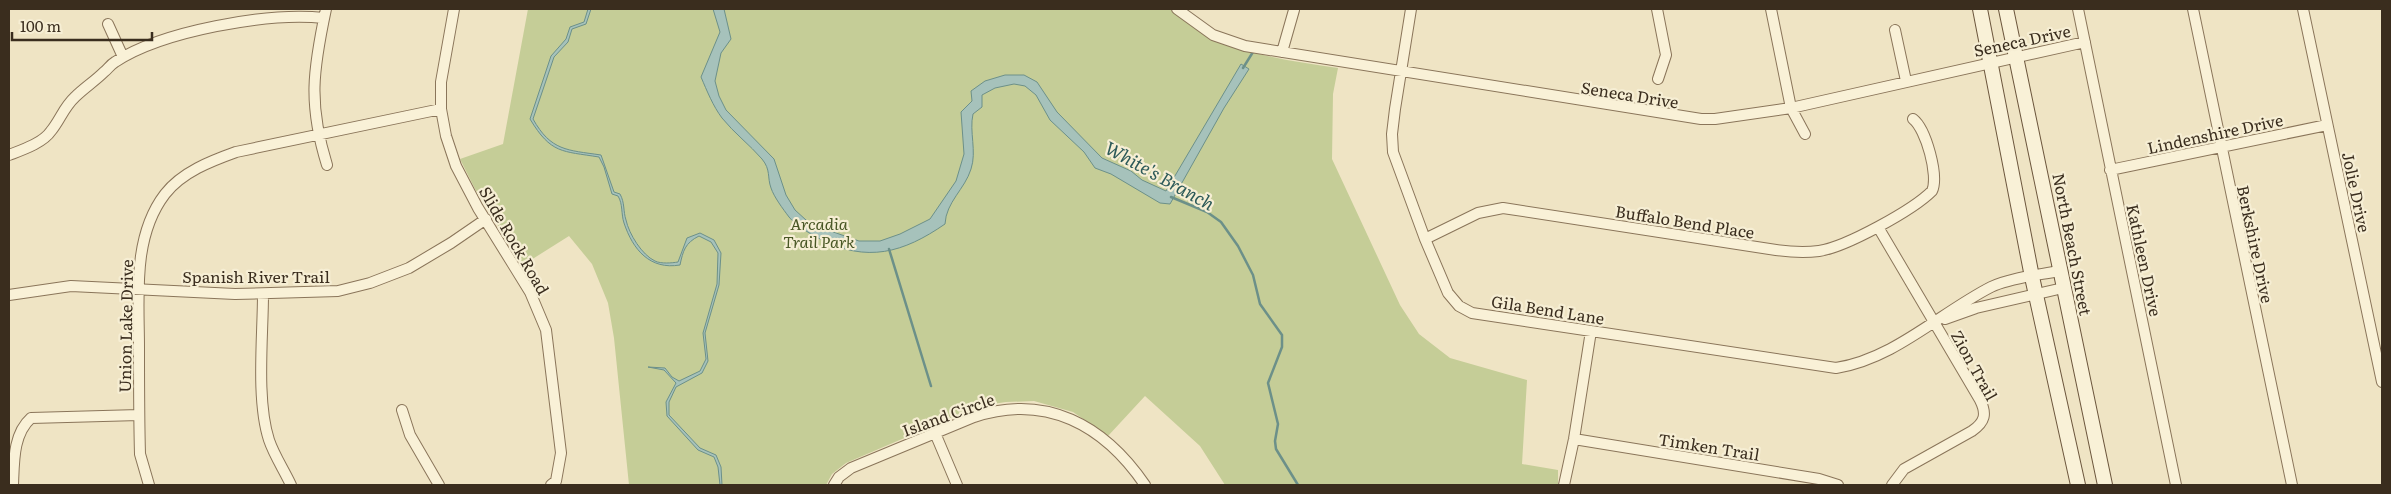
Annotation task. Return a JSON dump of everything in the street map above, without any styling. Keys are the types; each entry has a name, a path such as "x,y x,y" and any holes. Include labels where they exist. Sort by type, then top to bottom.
{"main road":[{"path":"1980,9 2032,277 2078,485"},
{"name":"North Beach Street","path":"2006,9 2105,485"}],"street":[{"name":"Slide Rock Road","path":"454,9 441,82 441,109 446,136 456,166 478,208 486,218 530,292 546,330 561,453 556,481 551,485"},
{"name":"Seneca Drive","path":"1177,9 1195,24 1213,35 1245,46 1687,118 1715,119 1791,108 2085,42"},
{"name":"Gila Bend Lane","path":"1412,9 1392,134 1394,152 1425,239 1448,293 1459,306 1472,313 1836,368 1850,366 1878,355 1935,323 1962,302 1994,285 2059,271"},
{"path":"1657,9 1666,55 1658,79"},
{"path":"1771,9 1791,108 1805,134"},
{"name":"Kathleen Drive","path":"2078,9 2176,485"},
{"name":"Berkshire Drive","path":"2193,9 2220,148 2292,485"},
{"name":"Jolie Drive","path":"2303,9 2382,382"},
{"path":"1282,52 1294,10"},
{"path":"9,155 44,138 51,132 62,113 75,97 113,63 123,57 170,37 248,21 325,13 314,72 313,100 317,134 327,166"},
{"path":"108,24 123,57"},
{"path":"1895,30 1906,81"},
{"name":"Union Lake Drive","path":"149,485 140,454 138,415 140,259 146,233 153,215 173,186 209,161 236,152 441,109"},
{"name":"Buffalo Bend Place","path":"1425,239 1478,213 1503,208 1794,252 1829,249 1878,227 1932,191 1935,180 1926,138 1921,126 1913,119"},
{"name":"Lindenshire Drive","path":"2110,170 2327,125"},
{"name":"Spanish River Trail","path":"9,295 71,286 139,291 263,294 338,291 370,283 409,268 431,256 486,218"},
{"name":"Zion Trail","path":"1878,227 1980,400 1985,416 1981,425 1972,431 1904,469 1892,485"},
{"name":"Gila Bend Lane","path":"1935,323 1976,308 2063,288"},
{"path":"263,294 265,422 269,441 291,485"},
{"path":"1564,485 1574,440 1591,331"},
{"name":"Island Circle","path":"835,484 844,472 851,468 935,433 992,411 1022,407 1040,409 1068,418 1092,431 1114,450 1145,485"},
{"path":"402,410 410,435 439,485"},
{"path":"13,485 14,460 20,429 31,418 138,415"},
{"path":"935,433 957,485"},
{"name":"Timken Trail","path":"1574,440 1819,478 1838,485"}],"green space":[{"name":"Arcadia Trail Park","path":"528,9 1170,9 1188,24 1228,44 1271,57 1338,68 1333,94 1332,159 1400,305 1419,334 1450,358 1527,380 1522,464 1558,470 1558,485 1225,485 1200,446 1145,396 1108,436 1073,412 1034,401 1006,402 979,406 846,463 832,474 826,485 629,485 614,338 608,303 592,264 569,236 523,265 475,189 460,159 503,144"}],"water":[{"path":"588,9 591,9 586,24 572,29 568,42 554,57 533,119 540,130 553,143 569,150 601,155 614,192 622,197 625,217 630,231 641,249 650,258 660,263 678,262 687,238 700,233 714,240 721,253 719,285 705,333 708,361 702,373 676,387 669,402 669,415 700,448 716,455 721,467 722,485 720,485 718,467 714,457 698,450 667,416 666,402 676,383 664,370 648,367 665,368 672,377 679,381 700,371 706,359 703,333 717,284 718,253 711,242 699,236 685,248 680,265 669,266 651,261 632,242 623,220 620,199 612,194 599,157 566,152 551,145 544,139 530,119 551,56 566,39 570,27 584,22"},
{"path":"713,9 724,9 731,39 721,53 715,81 719,96 726,110 774,159 786,195 795,210 806,220 822,228 859,241 880,241 900,234 930,219 956,181 964,154 961,112 972,101 971,91 985,81 1005,75 1024,75 1037,82 1057,112 1102,158 1131,171 1142,180 1166,191 1241,64 1249,69 1224,108 1170,204 1160,203 1111,174 1095,168 1084,152 1050,120 1036,95 1025,86 1014,84 995,88 982,95 982,107 973,114 973,162 971,169 965,183 952,202 945,224 914,242 899,248 869,252 853,251 820,239 804,230 792,220 772,192 765,163 722,118 710,98 701,77 720,32"}],"waterway":[{"path":"1243,68 1253,52"},
{"name":"White's Branch","path":"1171,197 1207,212 1221,222 1238,246 1253,275 1260,304 1282,335 1282,347 1268,383 1278,424 1275,441 1276,449 1298,485"},
{"path":"889,249 931,386"},
{"path":"943,412 949,421"}]}
